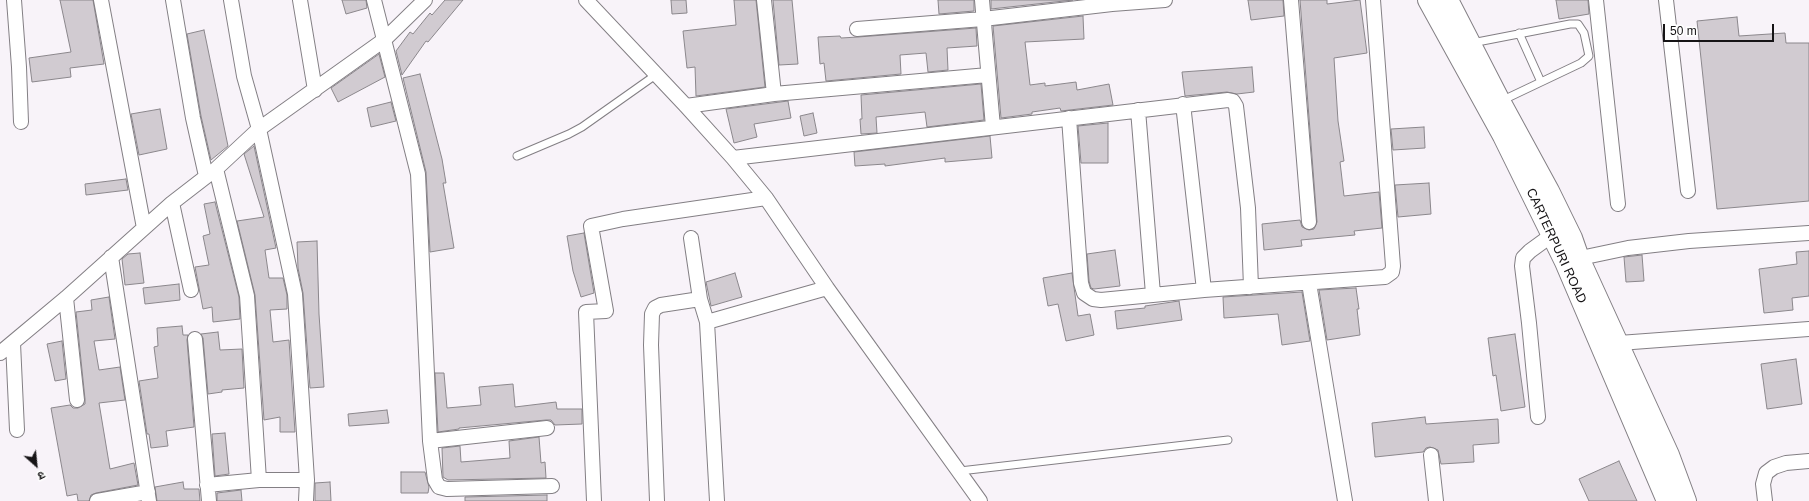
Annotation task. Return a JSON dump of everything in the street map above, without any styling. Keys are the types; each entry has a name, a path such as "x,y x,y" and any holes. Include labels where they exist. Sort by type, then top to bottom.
{"main road":[{"name":"CARTERPURI ROAD","path":"1428,0 1500,130 1552,235 1572,260 1610,346 1667,501"},
{"name":"CARTERPURI ROAD","path":"1448,0 1500,101 1549,191 1572,238 1572,260"},
{"name":"CARTERPURI ROAD","path":"1610,346 1669,455 1686,501"}],"street":[{"path":"14,0 19,67 20,122"},
{"path":"101,0 144,228"},
{"path":"173,0 193,118 211,172 247,296 259,480"},
{"path":"231,0 244,76 259,129 296,300 306,501"},
{"path":"300,0 315,90"},
{"path":"374,0 418,174 430,441 435,480 439,487 447,489 552,486"},
{"path":"0,353 14,344 172,203 211,172 259,129 384,40 425,0"},
{"path":"586,0 657,74 733,158 766,198 826,288 960,471 980,501"},
{"path":"764,0 774,94"},
{"path":"982,0 993,127"},
{"path":"857,29 983,19 1044,6 1165,0"},
{"path":"1291,0 1310,222"},
{"path":"1069,118 1081,283 1084,293 1093,299 1101,300 1153,294 1385,277 1392,272 1391,228 1373,0"},
{"path":"1596,0 1618,204"},
{"path":"1666,0 1688,191"},
{"path":"686,106 774,94 988,75"},
{"path":"733,158 1182,104 1228,100 1233,101 1236,106 1248,208 1251,287"},
{"path":"1182,104 1204,290"},
{"path":"1138,110 1153,294"},
{"path":"594,501 586,312 606,311 591,226 623,219 766,198"},
{"path":"172,203 191,290"},
{"path":"1572,260 1628,248 1689,241 1809,233"},
{"path":"1538,417 1522,266 1523,258 1552,235"},
{"path":"691,238 700,299 707,322 717,501"},
{"path":"97,501 148,497 111,257"},
{"path":"1309,283 1346,501"},
{"path":"707,322 826,288"},
{"path":"66,298 77,400"},
{"path":"657,501 651,345 652,314 655,308 661,305 700,299"},
{"path":"1610,346 1809,329"},
{"path":"195,339 209,501"},
{"path":"14,344 17,430"},
{"path":"430,441 547,428"},
{"path":"1431,455 1436,501"},
{"path":"1765,501 1763,484 1766,472 1774,467 1786,463 1809,461"},
{"path":"207,485 259,480 306,480"}],"lane":[{"path":"1470,43 1570,24 1578,24 1584,33 1589,56 1581,63 1500,101"},
{"path":"1519,33 1541,82"},
{"path":"517,156 582,127 657,74"},
{"path":"960,471 1228,440"}],"building":[{"path":"60,0 93,0 104,64 70,68 71,77 32,82 29,58 71,52"},
{"path":"342,0 366,0 367,8 346,14"},
{"path":"445,0 463,0 428,42 426,41 402,75 396,51 410,32 413,34 430,13 432,15"},
{"path":"671,0 686,0 687,13 672,14"},
{"path":"734,0 756,0 765,87 696,96 695,67 687,68 683,31 736,25"},
{"path":"773,0 792,0 798,64 779,65"},
{"path":"938,0 974,0 974,11 939,14"},
{"path":"991,0 1073,0 991,9"},
{"path":"1248,0 1283,0 1284,16 1251,20"},
{"path":"1300,0 1327,0 1327,4 1360,0 1367,53 1334,58 1338,121 1344,161 1340,162 1344,196 1379,192 1382,228 1354,231 1355,235 1301,240 1302,246 1264,250 1262,224 1300,220 1302,227 1309,230 1314,229 1317,222"},
{"path":"1556,0 1588,0 1589,14 1559,19"},
{"path":"1083,16 1084,39 1025,42 1030,85 1045,83 1045,86 1076,82 1077,90 1109,84 1113,105 1061,111 1060,108 1032,112 1032,114 1001,118 993,26"},
{"path":"1737,17 1739,36 1785,33 1786,43 1809,43 1809,201 1717,209 1697,21"},
{"path":"976,28 977,46 947,48 948,70 928,72 926,53 900,55 901,74 826,81 824,63 820,64 818,37 840,36 841,38"},
{"path":"204,30 228,146 211,160 201,116 187,34"},
{"path":"379,54 385,77 338,102 331,88"},
{"path":"1252,67 1254,92 1237,94 1227,92 1185,96 1182,72"},
{"path":"420,74 442,159 446,183 443,183 454,248 430,252 426,172 403,78"},
{"path":"981,84 984,120 927,127 925,112 876,117 877,133 861,134 861,95"},
{"path":"788,101 791,118 754,124 757,137 734,143 726,109"},
{"path":"391,102 396,121 371,127 367,108"},
{"path":"160,109 167,149 139,155 131,114"},
{"path":"813,113 817,133 804,136 800,116"},
{"path":"1108,123 1108,163 1081,163 1078,126"},
{"path":"1424,127 1425,148 1393,150 1391,129"},
{"path":"990,136 992,158 945,162 945,158 885,166 885,164 855,166 854,152"},
{"path":"254,146 276,248 265,250 269,278 283,278 287,295 287,309 270,310 273,342 289,340 295,432 280,432 280,417 264,420 255,295 237,221 264,217 244,154"},
{"path":"126,179 128,190 86,195 85,184"},
{"path":"1429,183 1431,214 1398,217 1395,185"},
{"path":"215,202 239,297 240,319 213,322 212,307 203,309 195,267 209,265 203,236 210,234 204,204"},
{"path":"584,233 594,293 581,297 573,271 567,236"},
{"path":"317,241 319,314 324,387 310,388 303,293 298,268 297,242"},
{"path":"1115,250 1120,286 1094,289 1091,288 1087,254"},
{"path":"1809,251 1809,296 1792,298 1793,310 1764,313 1759,269 1797,264 1796,252"},
{"path":"140,253 144,283 125,285 122,259 128,254"},
{"path":"1642,255 1644,281 1626,282 1624,257"},
{"path":"735,273 742,297 711,306 706,282"},
{"path":"1072,273 1078,316 1090,314 1094,335 1066,341 1058,304 1048,306 1043,278"},
{"path":"179,284 180,300 145,304 143,288"},
{"path":"1356,288 1359,309 1357,309 1360,335 1327,340 1319,290"},
{"path":"1302,292 1310,341 1282,345 1278,314 1224,318 1223,297"},
{"path":"109,297 115,339 94,341 99,370 120,367 125,400 99,403 110,469 134,463 138,485 96,493 91,495 89,501 78,501 77,494 67,496 51,408 70,405 73,408 78,408 85,404 76,312 92,310 91,300"},
{"path":"1179,301 1182,320 1117,329 1115,311 1145,308 1145,306"},
{"path":"182,326 183,335 188,335 187,340 194,427 166,431 168,446 151,448 149,434 147,434 139,381 158,378 154,347 158,346 157,328"},
{"path":"218,332 220,350 242,349 244,388 222,390 222,392 208,394 203,338 201,334"},
{"path":"1515,334 1525,407 1501,411 1496,375 1493,376 1488,338"},
{"path":"62,341 66,379 55,381 47,344"},
{"path":"1796,359 1802,404 1767,409 1761,364"},
{"path":"435,373 444,373 447,408 481,405 479,387 513,384 515,407 556,402 557,409 582,409 582,424 555,425 551,420 546,420 459,428 438,432"},
{"path":"387,410 389,423 349,426 348,414"},
{"path":"1425,417 1426,424 1498,419 1499,443 1473,445 1474,462 1441,464 1438,450 1430,447 1426,448 1423,452 1375,457 1372,423"},
{"path":"225,433 229,474 215,476 212,434"},
{"path":"539,437 541,463 545,462 546,478 448,480 443,477 442,448 460,446 461,462 510,458 509,441"},
{"path":"1619,461 1637,501 1589,501 1579,479"},
{"path":"401,472 425,472 429,487 428,493 401,493"},
{"path":"183,482 184,489 199,489 200,501 157,501 155,487"},
{"path":"330,482 331,501 315,501 315,483"},
{"path":"241,490 242,501 217,501 217,493"},
{"path":"547,495 547,501 465,501 465,497"}]}
